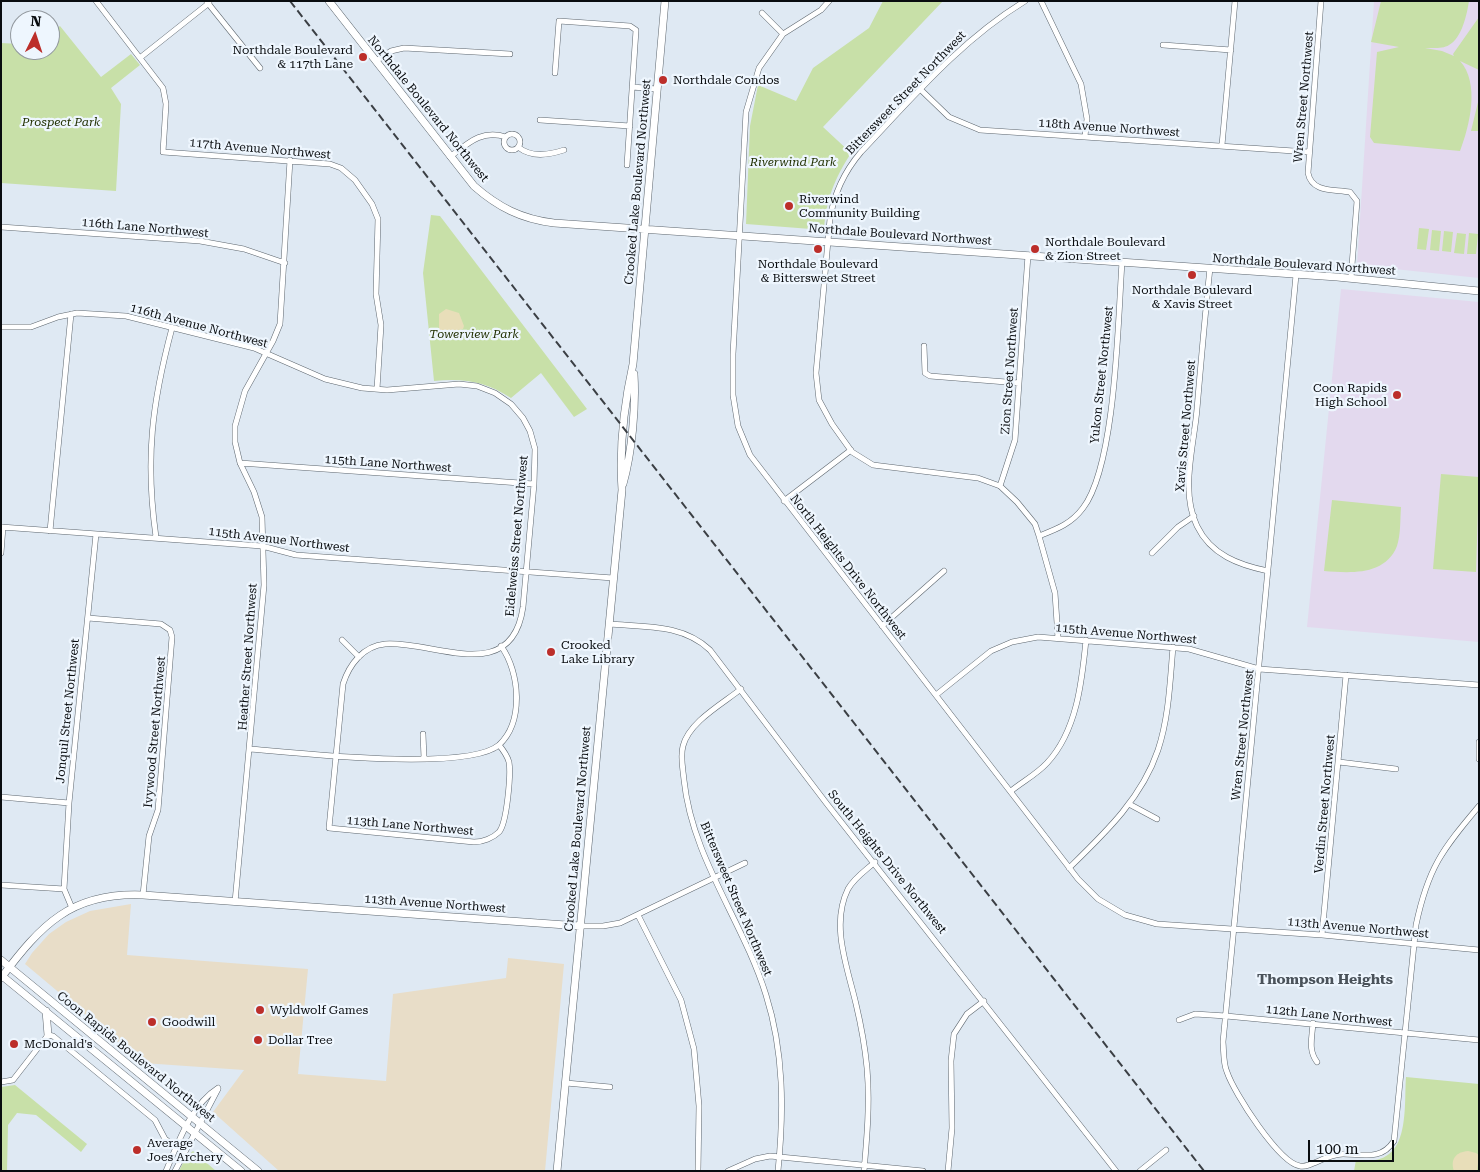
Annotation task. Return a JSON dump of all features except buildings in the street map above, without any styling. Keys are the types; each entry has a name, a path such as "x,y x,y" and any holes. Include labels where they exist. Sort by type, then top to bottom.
{"street":[{"path":"96,1 141,56 208,2 260,68"},
{"name":"Northdale Boulevard Northwest","path":"328,1 474,186 495,204 520,216 554,223 741,234 1351,278 1479,291"},
{"name":"Crooked Lake Boulevard Northwest","path":"557,1171 613,578 635,392 633,364 665,1"},
{"path":"762,13 783,34 821,10 829,1"},
{"name":"Bittersweet Street Northwest","path":"851,450 832,424 819,400 816,373 834,196 850,165 965,44 991,23 1025,1"},
{"path":"1041,1 1081,84 1087,119 1085,136"},
{"path":"1222,145 1235,1"},
{"name":"Wren Street Northwest","path":"1321,1 1308,173 1314,185 1320,188 1350,192 1357,201 1351,278"},
{"path":"555,73 559,21 630,26 636,30 627,165"},
{"name":"North Heights Drive Northwest","path":"783,34 759,68 746,112 741,234 733,354 734,412 750,455 1069,868"},
{"path":"1163,44 1231,50"},
{"path":"376,61 391,51 404,48 510,54"},
{"name":"117th Avenue Northwest","path":"141,56 158,80 165,95 163,152 330,164 347,173 372,204 378,219 379,230 376,294 381,325 377,389"},
{"path":"632,87 657,89"},
{"name":"118th Avenue Northwest","path":"920,90 950,117 980,130 1309,152"},
{"path":"540,120 630,126"},
{"path":"450,157 480,136 489,133 506,137 512,134 517,136 520,142 518,148"},
{"path":"506,137 504,143 507,148 513,150 518,148 526,153 542,155 564,150"},
{"name":"Heather Street Northwest","path":"235,902 264,601 262,517 254,492 240,463 234,432 238,408 244,391 267,352 280,324 290,160"},
{"name":"116th Lane Northwest","path":"1,227 200,241 244,249 285,263"},
{"name":"Zion Street Northwest","path":"1000,486 1015,440 1028,255"},
{"name":"Yukon Street Northwest","path":"1039,536 1068,524 1084,507 1100,473 1107,435 1122,262"},
{"name":"Xavis Street Northwest","path":"1210,268 1190,473 1190,500 1194,516 1203,536 1215,550 1240,564 1268,571"},
{"name":"Wren Street Northwest","path":"1296,274 1226,1016 1224,1042 1226,1070 1232,1088 1286,1160 1303,1167 1333,1154 1376,1156 1390,1147 1396,1133 1405,1034"},
{"path":"50,531 72,314"},
{"name":"116th Avenue Northwest","path":"1,327 31,327 72,314 126,316 267,352 324,379 362,388 377,389 465,384 491,391 505,400"},
{"path":"156,537 150,488 152,420 160,375 172,328"},
{"path":"924,346 924,374 1019,383"},
{"name":"Eidelweiss Street Northwest","path":"501,646 510,638 519,623 526,571 536,455 532,436 523,418 505,400"},
{"path":"784,500 851,450 873,464 978,478 1000,486 1017,502 1035,524 1055,593 1058,638"},
{"name":"115th Lane Northwest","path":"240,463 534,484"},
{"path":"1152,554 1178,527 1194,516"},
{"path":"1,553 2,527"},
{"name":"115th Avenue Northwest","path":"2,527 262,546 296,555 613,578"},
{"name":"Jonquil Street Northwest","path":"64,889 69,803 96,534"},
{"path":"882,626 944,571"},
{"name":"Ivywood Street Northwest","path":"88,618 161,624 170,630 172,647 158,810 149,836 143,895"},
{"name":"South Heights Drive Northwest","path":"609,624 671,629 689,634 710,650 827,804 875,862 1116,1171"},
{"name":"115th Avenue Northwest","path":"936,695 991,651 1012,642 1038,637 1173,647 1204,652 1260,669 1479,685"},
{"path":"342,640 359,657"},
{"path":"1011,791 1047,763 1064,738 1078,701 1086,640"},
{"path":"250,749 335,756 378,759 471,756 487,753 499,745 512,724 517,683 510,660 501,646 489,652 472,655 384,644 368,650 359,657 347,672 343,684 335,756"},
{"path":"1069,868 1112,827 1139,791 1158,750 1166,718 1173,647"},
{"name":"Verdin Street Northwest","path":"1322,935 1346,675"},
{"name":"Bittersweet Street Northwest","path":"741,689 691,730 686,737 681,754 692,822 715,878 755,963 767,996 775,1029 783,1094 778,1171"},
{"path":"423,734 424,758"},
{"path":"1479,742 1479,759"},
{"name":"113th Lane Northwest","path":"335,756 329,828 474,842 489,839 500,830 504,821 509,765 506,754 499,745"},
{"path":"1339,762 1396,768"},
{"path":"1,797 69,803"},
{"path":"1129,804 1157,820"},
{"path":"1405,1034 1414,945 1422,899 1430,874 1450,840 1479,806"},
{"path":"864,1168 868,1113 867,1070 856,1006 843,954 842,922 843,902 849,887 875,862"},
{"name":"113th Avenue Northwest","path":"2,977 42,928 72,908 109,896 143,895 580,926 613,925 638,916 745,863"},
{"name":"113th Avenue Northwest","path":"1069,868 1098,899 1125,915 1157,924 1322,935 1479,950"},
{"path":"1,885 64,889 72,908"},
{"path":"638,916 681,1000 694,1050 699,1106 698,1171"},
{"name":"Coon Rapids Boulevard Northwest","path":"1,960 258,1171"},
{"name":"Coon Rapids Boulevard Northwest","path":"2,977 241,1171"},
{"path":"948,1171 952,1128 950,1061 954,1034 967,1014 984,1001"},
{"path":"1,1082 13,1080 48,1035 46,1011"},
{"name":"112th Lane Northwest","path":"1179,1020 1195,1014 1226,1016 1479,1040"},
{"path":"1313,1023 1311,1046 1312,1054 1317,1062"},
{"path":"48,1035 55,1037 156,1120 165,1139 184,1152"},
{"path":"566,1083 610,1087"},
{"path":"166,1171 192,1117 207,1095 218,1088 175,1171"},
{"path":"1140,1171 1166,1150"},
{"path":"728,1171 755,1159 780,1157 864,1168 923,1171"}],"shaded area":[{"path":"1374,1 1479,1 1479,278 1357,265"},
{"path":"1341,289 1479,302 1479,642 1307,627"},
{"path":"131,904 127,955 308,969 298,1074 386,1081 393,994 506,978 508,958 564,964 545,1171 279,1171 213,1112 244,1070 143,1063 25,964 49,934 66,922 90,911"}],"green space":[{"name":"Riverwind Park","path":"883,1 943,1 823,127 851,153 832,189 824,230 746,224 750,126 758,85 796,101 813,68 869,28"},
{"path":"1381,1 1469,1 1461,31 1454,42 1444,47 1425,48 1442,51 1454,56 1453,54 1479,17 1479,70 1460,61 1470,81 1471,104 1470,117 1460,151 1374,143 1370,137 1377,52 1399,47 1371,42"},
{"name":"Prospect Park","path":"60,26 101,77 131,54 140,65 111,88 121,104 116,191 1,183 1,43 10,43 10,60 60,60"},
{"path":"1479,98 1479,131 1471,131"},
{"name":"Towerview Park","path":"431,215 440,216 587,409 574,417 541,373 511,398 483,384 474,382 455,380 434,381 423,273"},
{"path":"1419,228 1429,229 1426,250 1417,249"},
{"path":"1432,230 1441,231 1439,251 1430,250"},
{"path":"1444,231 1453,232 1451,252 1442,251"},
{"path":"1457,233 1466,234 1464,254 1454,253"},
{"path":"1469,233 1478,234 1476,254 1467,254"},
{"path":"1441,474 1479,477 1476,572 1433,569"},
{"path":"1332,500 1401,507 1400,532 1397,546 1384,563 1375,568 1355,572 1324,571"},
{"path":"1406,1077 1479,1084 1479,1171 1354,1171 1356,1160 1375,1160 1386,1156 1394,1149 1400,1139 1405,1114"},
{"path":"15,1085 87,1144 81,1152 36,1115 17,1113 8,1125 7,1171 1,1171 1,1087"},
{"path":"193,1151 216,1171 179,1171 186,1157"}],"sand":[{"path":"446,309 459,313 464,326 463,329 448,332 444,336 439,333 439,314"},
{"path":"1468,1151 1479,1155 1477,1171 1454,1171 1453,1163 1455,1157 1460,1153"}],"railway":[{"path":"290,1 1204,1171"}],"place":[{"name":"Northdale Boulevard & 117th Lane","path":"363,57"},
{"name":"Northdale Condos","path":"663,80"},
{"name":"Riverwind Community Building","path":"789,206"},
{"name":"Northdale Boulevard & Bittersweet Street","path":"818,249"},
{"name":"Northdale Boulevard & Zion Street","path":"1035,249"},
{"name":"Northdale Boulevard & Xavis Street","path":"1192,275"},
{"name":"Coon Rapids High School","path":"1397,395"},
{"name":"Crooked Lake Library","path":"551,652"},
{"name":"Wyldwolf Games","path":"260,1010"},
{"name":"Goodwill","path":"152,1022"},
{"name":"Dollar Tree","path":"258,1040"},
{"name":"McDonald's","path":"14,1044"},
{"name":"Average Joes Archery","path":"137,1150"}],"district":[{"name":"Thompson Heights","path":"1325,980"}]}
